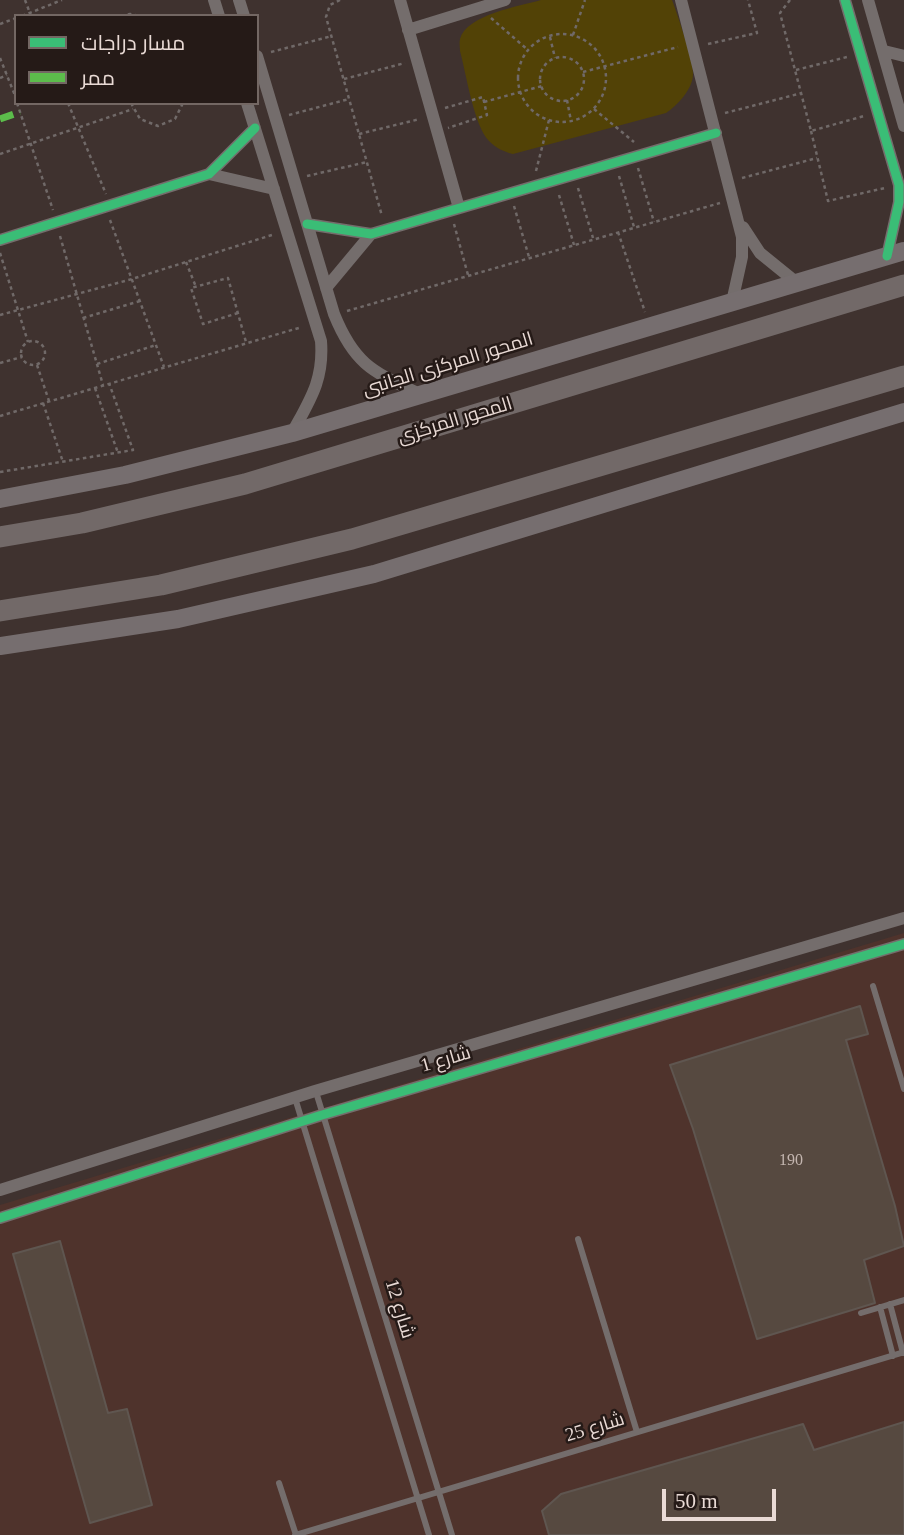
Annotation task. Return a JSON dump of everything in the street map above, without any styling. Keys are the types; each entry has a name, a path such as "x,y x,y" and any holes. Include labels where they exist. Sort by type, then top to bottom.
{"highway":[{"name":"المحور المركزى","path":"0,537 82,523 245,484 904,285"},
{"path":"0,611 161,585 352,539 904,376"}],"main road":[{"name":"المحور المركزى الجانبى","path":"0,499 125,475 292,433 896,254"},
{"path":"0,646 178,619 374,574 904,412"}],"street":[{"path":"400,0 437,132 454,209"},
{"path":"408,30 505,0"},
{"path":"681,0 739,217 760,253 797,283"},
{"path":"845,0 899,185 896,254"},
{"path":"868,0 903,116"},
{"path":"884,51 904,57"},
{"path":"263,54 276,119 342,336 359,359 382,376 422,395"},
{"path":"248,105 321,341 323,361 319,381 292,433"},
{"path":"0,240 209,174 254,128"},
{"path":"307,224 372,234 716,133"},
{"path":"209,174 274,189"},
{"path":"732,302 742,257 739,217"},
{"path":"326,288 372,234"},
{"name":"شارع 1","path":"0,1190 315,1091 904,918"},
{"name":"شارع 1","path":"0,1218 323,1115 904,944"}],"lane":[{"path":"873,985 904,1089"},
{"name":"شارع 12","path":"315,1091 452,1535"},
{"name":"شارع 12","path":"295,1098 429,1535"},
{"path":"578,1239 637,1432"},
{"path":"861,1313 904,1300"},
{"path":"890,1304 904,1352"},
{"path":"880,1307 893,1356"},
{"name":"شارع 25","path":"296,1535 904,1352"},
{"path":"279,1483 296,1535"}],"path":[{"path":"24,0 30,14 62,0"},
{"path":"336,0 327,10 332,36 386,229"},
{"path":"573,35 585,0"},
{"path":"583,72 693,45 757,33 748,0"},
{"path":"790,0 780,13 828,201 899,185"},
{"path":"479,8 528,50"},
{"path":"573,35 593,46 605,66 605,89 594,109 571,121 549,120 531,110 521,92 519,70 528,50 550,36 573,35"},
{"path":"263,54 332,36"},
{"path":"550,36 555,58"},
{"path":"796,70 861,53"},
{"path":"0,58 14,89"},
{"path":"555,58 569,58 575,61 583,72 581,89 567,100 549,96 542,86 544,66 555,58"},
{"path":"344,79 417,60"},
{"path":"0,78 7,75"},
{"path":"484,102 542,86"},
{"path":"712,116 802,93"},
{"path":"359,134 483,97 487,115 437,132"},
{"path":"276,119 349,99"},
{"path":"567,100 571,121"},
{"path":"19,105 57,222 103,385"},
{"path":"69,105 108,206 164,367"},
{"path":"131,105 140,118 159,126 175,119 182,105"},
{"path":"0,154 132,108"},
{"path":"594,109 641,155 654,222"},
{"path":"811,131 879,111"},
{"path":"533,187 549,120"},
{"path":"729,182 818,158"},
{"path":"294,180 367,162"},
{"path":"615,163 634,228"},
{"path":"575,174 594,239"},
{"path":"554,180 574,245"},
{"path":"511,193 529,258"},
{"path":"334,314 733,199"},
{"path":"454,209 468,275"},
{"path":"0,315 132,279 287,230"},
{"path":"618,232 649,326"},
{"path":"0,253 28,342"},
{"path":"186,262 196,287"},
{"path":"238,313 203,324 191,288 228,278 247,343"},
{"path":"83,318 140,301"},
{"path":"0,416 315,323"},
{"path":"28,342 38,342 44,348 44,358 37,364 25,362 22,357 22,348 28,342"},
{"path":"97,364 156,345"},
{"path":"0,363 22,357"},
{"path":"37,364 49,401"},
{"path":"0,471 134,450 109,383"},
{"path":"95,388 118,453"},
{"path":"43,403 63,463"}],"shaded area":[{"path":"541,0 672,0 693,68 687,91 666,113 513,154 497,148 489,141 479,124 460,51 460,39 464,31 483,18"},
{"path":"904,933 904,1535 0,1535 0,1205"}],"building":[{"path":"860,1006 868,1034 846,1040 895,1206 904,1246 864,1260 875,1303 757,1339 693,1129 670,1065"},
{"path":"60,1241 108,1413 127,1409 152,1505 90,1523 13,1254"},
{"path":"904,1422 904,1535 549,1535 542,1511 561,1494 803,1424 814,1450"}],"marked path":[{"path":"0,119 20,112"}],"cycle path":[{"path":"845,0 899,185 899,202 887,256"},
{"path":"0,240 209,174 255,128"},
{"path":"307,224 371,234 716,133"},
{"path":"0,1218 322,1115 904,944"}]}
